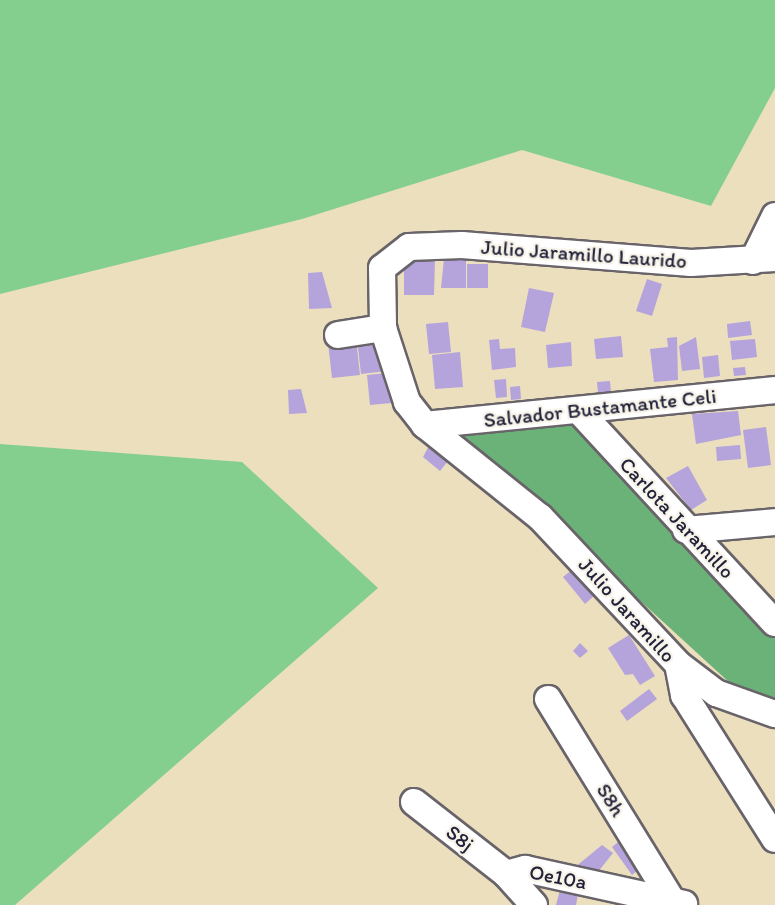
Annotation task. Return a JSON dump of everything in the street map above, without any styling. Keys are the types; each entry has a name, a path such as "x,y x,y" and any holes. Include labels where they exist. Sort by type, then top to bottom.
{"street":[{"path":"764,259 775,216"},
{"name":"Julio Jaramillo Laurido","path":"394,253 409,247 462,244 691,263 764,259"},
{"name":"Julio Jaramillo","path":"394,253 382,268 383,328 407,402 424,425 540,517 678,664 684,695 775,839"},
{"path":"338,336 383,328"},
{"name":"Salvador Bustamante Celi","path":"424,425 580,412 775,390"},
{"name":"Carlota Jaramillo","path":"580,412 686,530 775,623"},
{"path":"686,530 775,522"},
{"path":"678,664 716,693 775,714"},
{"name":"S8h","path":"548,699 680,903"},
{"name":"S8j","path":"414,802 506,874"},
{"name":"Oe10a","path":"534,905 506,874 525,869 680,903"}],"green space":[{"path":"0,0 775,0 775,88 711,206 522,150 302,219 0,294"},
{"path":"577,422 775,635 775,704 743,695 456,432"},
{"path":"0,444 242,462 378,588 15,905 0,905"}],"building":[{"path":"404,259 435,259 434,295 404,295"},
{"path":"444,259 466,259 466,288 441,288"},
{"path":"467,264 488,264 488,288 467,288"},
{"path":"322,272 332,308 309,309 308,273"},
{"path":"647,279 662,284 652,316 636,311"},
{"path":"529,288 554,293 545,332 521,327"},
{"path":"750,321 752,335 728,338 727,324"},
{"path":"448,322 451,352 429,354 426,324"},
{"path":"383,336 387,371 361,374 357,339"},
{"path":"621,336 623,357 596,359 594,339"},
{"path":"677,337 678,380 654,382 650,349 668,347 667,338"},
{"path":"696,337 700,369 682,371 679,346"},
{"path":"356,339 360,375 332,378 328,343"},
{"path":"499,339 500,349 515,348 516,367 492,370 489,340"},
{"path":"755,339 757,357 732,360 730,341"},
{"path":"571,342 572,366 548,368 546,345"},
{"path":"460,352 463,387 435,389 432,355"},
{"path":"718,355 720,376 704,378 702,357"},
{"path":"745,367 746,375 734,376 733,368"},
{"path":"387,373 391,403 370,405 367,375"},
{"path":"506,379 507,397 496,398 494,380"},
{"path":"610,381 611,392 598,393 597,382"},
{"path":"520,386 521,399 511,400 510,387"},
{"path":"301,389 307,413 289,414 288,390"},
{"path":"738,411 741,435 696,444 692,414"},
{"path":"766,427 771,465 748,468 743,430"},
{"path":"432,440 452,456 440,471 423,457"},
{"path":"740,445 741,459 717,461 716,447"},
{"path":"688,466 707,500 691,510 666,478"},
{"path":"573,569 595,595 585,604 563,577"},
{"path":"629,635 655,676 640,685 633,674 625,675 608,648"},
{"path":"580,643 588,651 580,658 573,651"},
{"path":"649,689 657,699 627,721 620,711"},
{"path":"618,842 638,870 632,875 612,847"},
{"path":"602,845 613,853 598,872 574,868"},
{"path":"560,890 578,894 576,905 556,905"}]}
